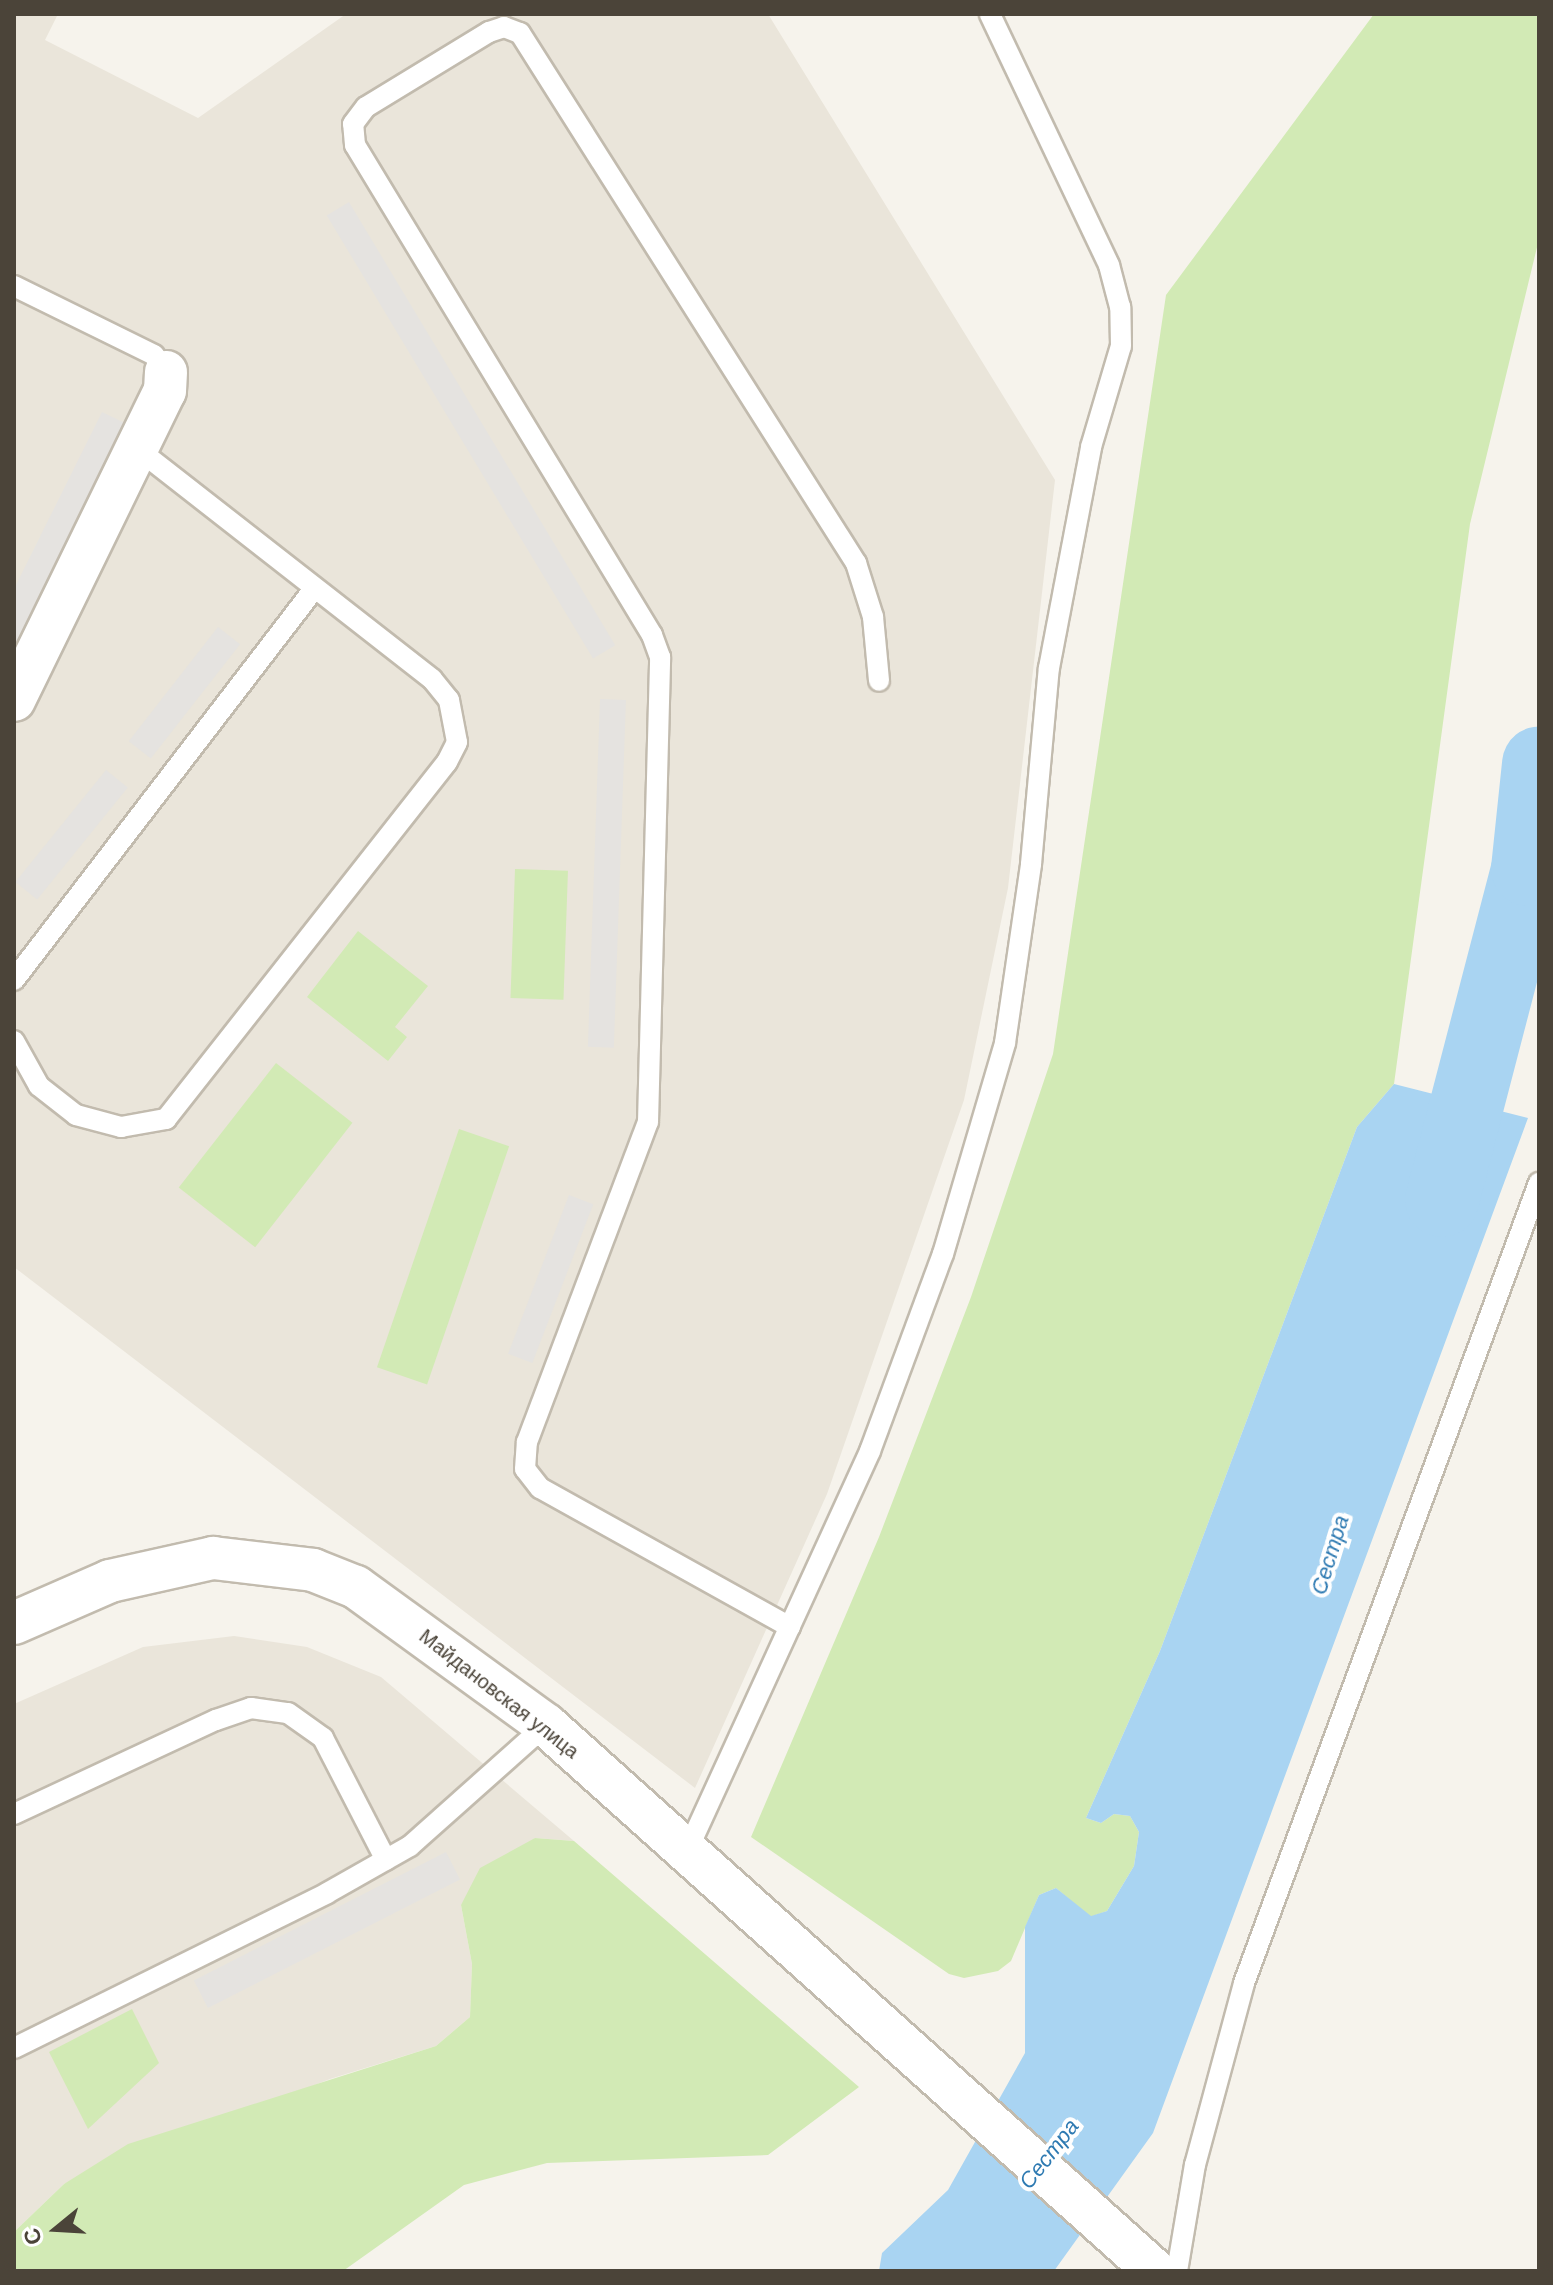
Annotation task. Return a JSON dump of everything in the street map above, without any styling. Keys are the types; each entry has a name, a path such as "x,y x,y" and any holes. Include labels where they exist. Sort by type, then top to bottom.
{"street":[{"path":"14,700 165,391 166,372"},
{"name":"Майдановская улица","path":"14,1623 110,1581 213,1558 313,1570 356,1587 546,1725 904,2046 1162,2270"}],"lane":[{"path":"687,1851 870,1451 943,1254 1005,1043 1031,864 1049,668 1091,447 1121,346 1120,307 1109,265 990,14"},
{"path":"790,1627 540,1488 525,1469 527,1442 648,1122 660,657 652,635 355,145 353,124 366,107 489,32 504,27 520,33 856,563 873,617 879,681"},
{"path":"14,286 154,355 166,372"},
{"path":"14,1041 39,1086 76,1115 121,1127 166,1119 447,762 457,742 449,700 432,679 138,449"},
{"path":"14,980 315,588"},
{"path":"1162,2270 1195,2165 1244,1983 1539,1183"},
{"path":"14,1814 216,1720 251,1708 288,1713 323,1738 386,1860"},
{"path":"14,2048 410,1846 546,1725"}],"shaded area":[{"path":"14,14 58,14 45,40 198,118 346,14 768,14 1055,480 1008,888 964,1100 827,1494 695,1788 14,1267"},
{"path":"349,202 615,645 593,659 327,215"},
{"path":"102,412 135,428 14,673 14,589"},
{"path":"218,627 240,644 151,759 129,741"},
{"path":"600,699 626,700 614,1048 588,1047"},
{"path":"106,770 128,788 37,900 15,882"},
{"path":"569,1195 593,1204 532,1363 508,1354"},
{"path":"234,1636 307,1647 381,1677 574,1841 535,1838 461,1905 472,1964 470,2017 436,2046 330,2079 64,2184 14,2232 14,1704 143,1647"},
{"path":"446,1852 460,1880 208,2008 194,1980"}],"green space":[{"path":"1374,14 1539,14 1539,239 1470,524 1394,1084 1357,1127 1160,1651 1086,1818 1101,1823 1114,1814 1130,1816 1139,1832 1134,1866 1107,1911 1090,1917 1056,1888 1039,1895 1011,1961 998,1971 964,1978 949,1974 751,1837 879,1537 971,1297 1053,1054 1166,295"},
{"path":"515,869 568,871 563,1000 510,998"},
{"path":"358,931 428,986 395,1027 407,1037 388,1061 307,997"},
{"path":"276,1063 352,1123 255,1247 179,1188"},
{"path":"459,1129 509,1146 427,1385 377,1367"},
{"path":"535,1838 574,1841 859,2087 768,2155 547,2163 464,2185 343,2271 14,2271 14,2232 64,2184 128,2144 436,2046 470,2017 472,1964 461,1905 480,1868"},
{"path":"132,2009 159,2063 88,2129 49,2052"}],"water":[{"path":"1394,1084 1528,1118 1153,2133 1054,2271 879,2271 882,2253 948,2190 1025,2053 1025,1927 1039,1895 1056,1888 1091,1916 1107,1911 1134,1866 1139,1832 1130,1816 1114,1814 1101,1823 1086,1818 1160,1651 1357,1127"}],"waterway":[{"name":"Сестра","path":"1442,1200 1528,869 1539,764"}]}
